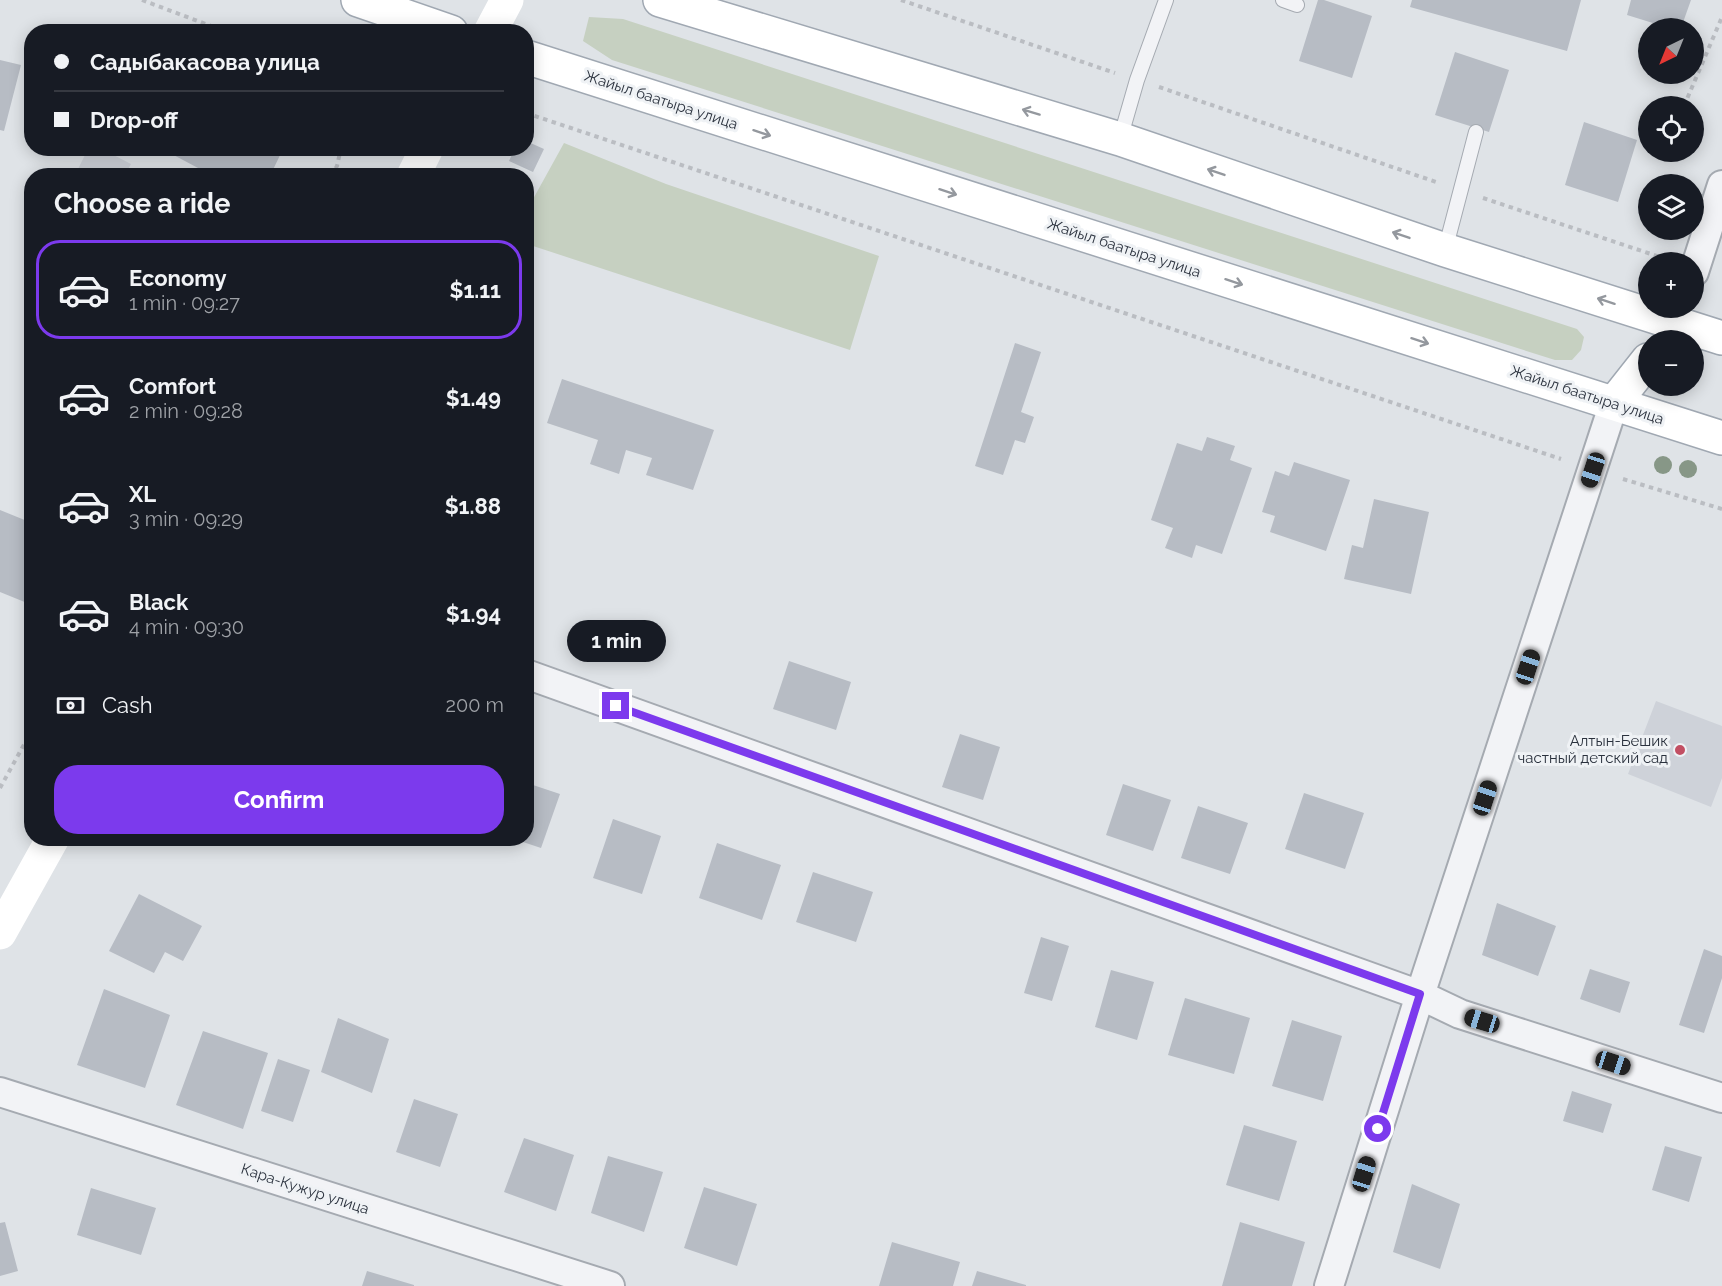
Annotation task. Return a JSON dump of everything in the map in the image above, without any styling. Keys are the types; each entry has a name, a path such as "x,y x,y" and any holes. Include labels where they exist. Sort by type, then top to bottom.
{"main road":[{"path":"358,0 428,24"},
{"path":"494,24 507,0"},
{"path":"660,0 1120,139 1444,250 1722,338"},
{"name":"Жайыл баатыра улица","path":"534,60 1722,438"},
{"path":"1614,403 1638,373"},
{"path":"0,933 49,846"}],"street":[{"path":"1703,252 1717,221 1722,185"},
{"path":"1329,1286 1420,994 1614,403"},
{"path":"534,677 1420,994 1460,1014 1722,1098"},
{"name":"Кара-Кужур улица","path":"0,1092 610,1286"}],"lane":[{"path":"1120,139 1137,80 1166,0"},
{"path":"1282,0 1297,5"},
{"path":"1444,250 1476,132"}],"path":[{"path":"142,0 206,24"},
{"path":"901,0 1645,252"},
{"path":"1688,96 1722,17"},
{"path":"534,116 1593,470 1722,509"},
{"path":"0,788 24,744"}],"shaded area":[{"path":"84,156 116,156 131,164 129,168 78,168"},
{"name":"Алтын-Бешик частный детский сад","path":"1656,701 1722,726 1722,778 1711,807 1628,774"}],"green space":[{"path":"589,17 623,19 1577,329 1584,337 1581,350 1572,360 1555,360 612,60 583,41"},
{"path":"564,143 666,184 879,256 850,350 534,246 534,197"}],"building":[{"path":"1318,0 1372,16 1352,78 1299,61"},
{"path":"1412,0 1581,0 1567,51 1410,7"},
{"path":"1631,0 1691,0 1685,18 1638,18 1627,15"},
{"path":"1455,52 1509,70 1489,132 1435,115"},
{"path":"0,60 21,65 4,131 0,130"},
{"path":"1584,122 1637,140 1618,202 1565,185"},
{"path":"534,145 544,149 534,170 509,161 511,156 534,156"},
{"path":"176,156 280,156 274,168 198,168"},
{"path":"1015,343 1041,352 1021,412 1034,417 1025,443 1015,440 1003,475 975,466"},
{"path":"562,379 714,430 693,490 646,475 652,458 626,450 619,474 590,464 598,440 547,423"},
{"path":"1207,437 1235,446 1230,460 1252,468 1222,554 1196,545 1192,558 1165,548 1173,528 1151,520 1177,443 1202,451"},
{"path":"1294,462 1350,480 1326,551 1270,532 1275,516 1262,512 1275,471 1289,476"},
{"path":"1374,499 1429,512 1411,594 1344,579 1352,545 1363,548"},
{"path":"0,510 24,520 24,602 0,592"},
{"path":"789,661 851,682 836,730 773,709"},
{"path":"960,734 1000,747 983,800 942,787"},
{"path":"1123,784 1171,800 1153,851 1106,835"},
{"path":"534,785 560,794 541,848 534,846"},
{"path":"1304,793 1364,813 1345,869 1285,849"},
{"path":"1198,806 1248,823 1230,874 1181,858"},
{"path":"613,819 661,836 642,894 593,878"},
{"path":"717,843 781,865 762,920 699,898"},
{"path":"813,872 873,892 856,942 796,922"},
{"path":"139,894 202,926 183,961 165,952 154,973 109,951"},
{"path":"1497,903 1556,926 1538,976 1482,955"},
{"path":"1041,937 1069,946 1052,1001 1024,993"},
{"path":"1704,949 1722,956 1722,978 1704,1033 1679,1025"},
{"path":"1590,969 1630,982 1620,1013 1580,999"},
{"path":"1111,970 1154,982 1137,1040 1095,1027"},
{"path":"104,989 170,1015 145,1088 77,1065"},
{"path":"1185,998 1250,1018 1234,1074 1168,1055"},
{"path":"338,1018 389,1039 372,1093 321,1072"},
{"path":"1292,1020 1342,1036 1323,1101 1272,1086"},
{"path":"203,1031 268,1053 243,1129 176,1105"},
{"path":"278,1059 310,1070 293,1122 261,1111"},
{"path":"1572,1091 1612,1104 1603,1133 1563,1121"},
{"path":"414,1099 458,1114 440,1167 396,1152"},
{"path":"1244,1125 1297,1141 1279,1201 1226,1185"},
{"path":"524,1138 574,1155 556,1211 504,1192"},
{"path":"1665,1146 1702,1157 1689,1202 1652,1190"},
{"path":"608,1156 663,1172 644,1232 591,1213"},
{"path":"1412,1184 1460,1204 1440,1269 1393,1252"},
{"path":"704,1187 757,1204 737,1266 684,1248"},
{"path":"91,1188 156,1208 141,1255 77,1235"},
{"path":"5,1222 18,1271 0,1276 0,1223"},
{"path":"1240,1222 1305,1242 1292,1286 1222,1286"},
{"path":"892,1242 960,1262 953,1286 879,1286"},
{"path":"367,1271 414,1285 414,1286 362,1286"},
{"path":"977,1271 1026,1285 1026,1286 972,1286"}],"place":[{"name":"Алтын-Бешик частный детский сад","path":"1680,750"}],"route":[{"path":"616,706 1420,994 1378,1129"}]}
